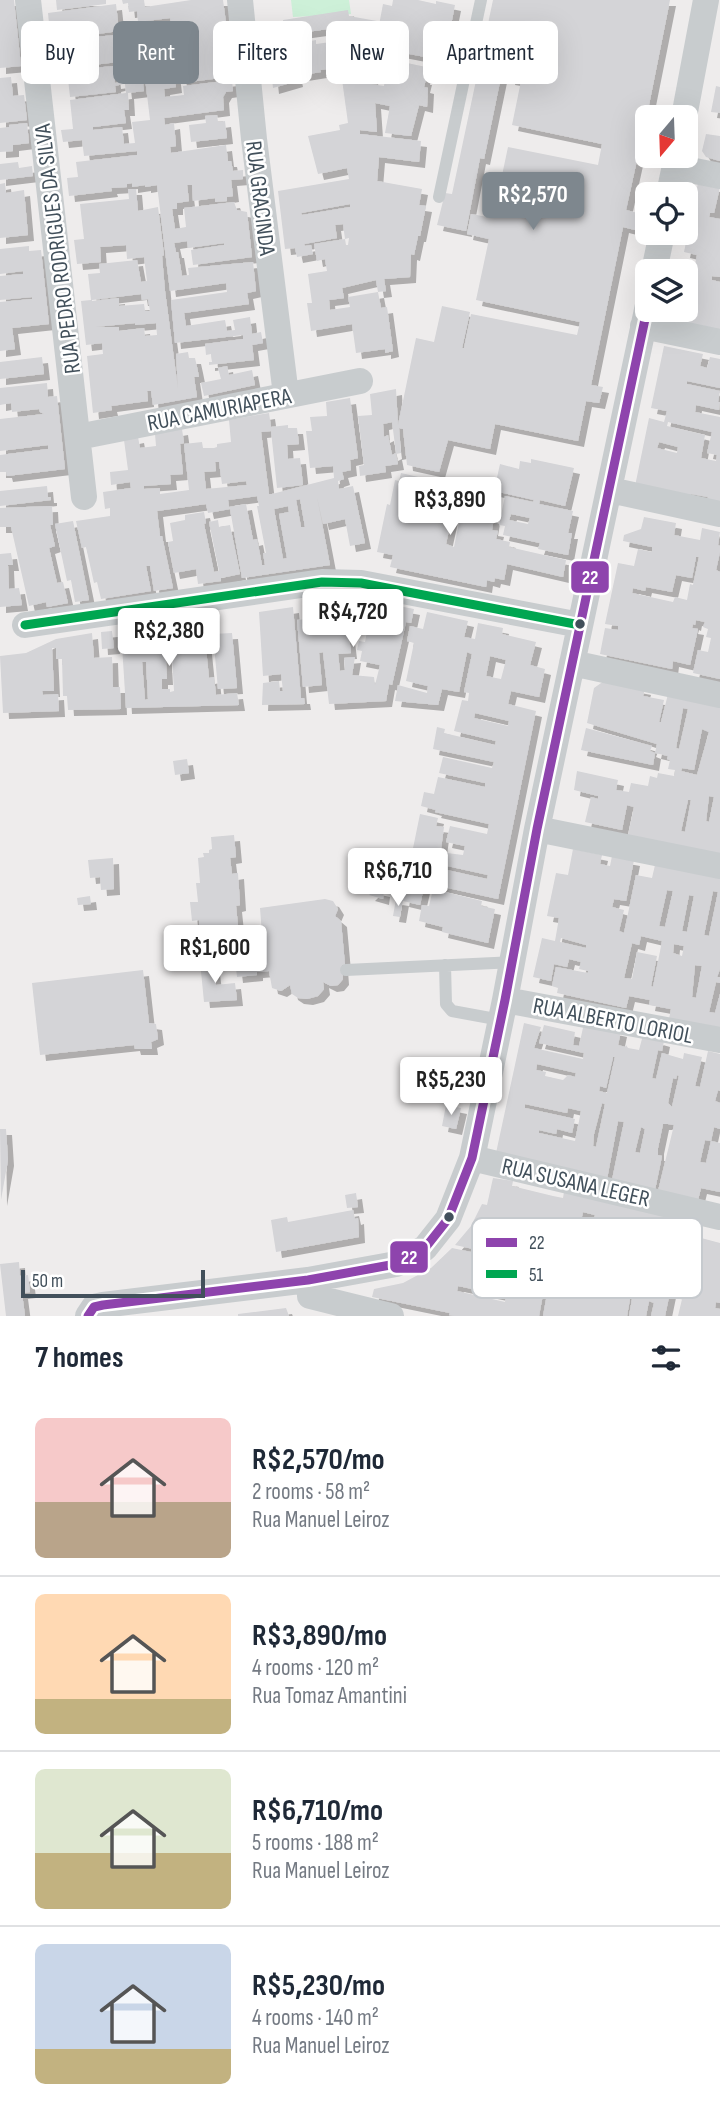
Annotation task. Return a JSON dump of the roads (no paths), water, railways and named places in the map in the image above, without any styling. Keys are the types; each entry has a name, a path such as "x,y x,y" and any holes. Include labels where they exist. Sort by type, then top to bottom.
{"street":[{"name":"RUA PEDRO RODRIGUES DA SILVA","path":"28,0 83,497"},
{"name":"RUA GRACINDA","path":"240,0 255,152 286,395"},
{"path":"687,105 709,0 720,1"},
{"path":"697,168 720,176"},
{"path":"310,1297 397,1264 425,1248 449,1219 472,1157 513,962 537,828 644,322"},
{"path":"662,322 720,342"},
{"name":"RUA CAMURIAPERA","path":"78,437 360,382"},
{"path":"610,490 720,514"},
{"path":"25,625 322,582 361,583 580,625"},
{"path":"572,663 720,695"},
{"path":"537,828 720,866"},
{"name":"RUA ALBERTO LORIOL","path":"503,1010 720,1040"},
{"name":"RUA SUSANA LEGER","path":"472,1157 720,1217"},
{"path":"88,1316 94,1307 103,1305 310,1297 391,1316"}],"lane":[{"path":"439,197 481,0"},
{"path":"346,970 513,962"},
{"path":"445,965 446,1004 452,1011 503,1010"}]}
